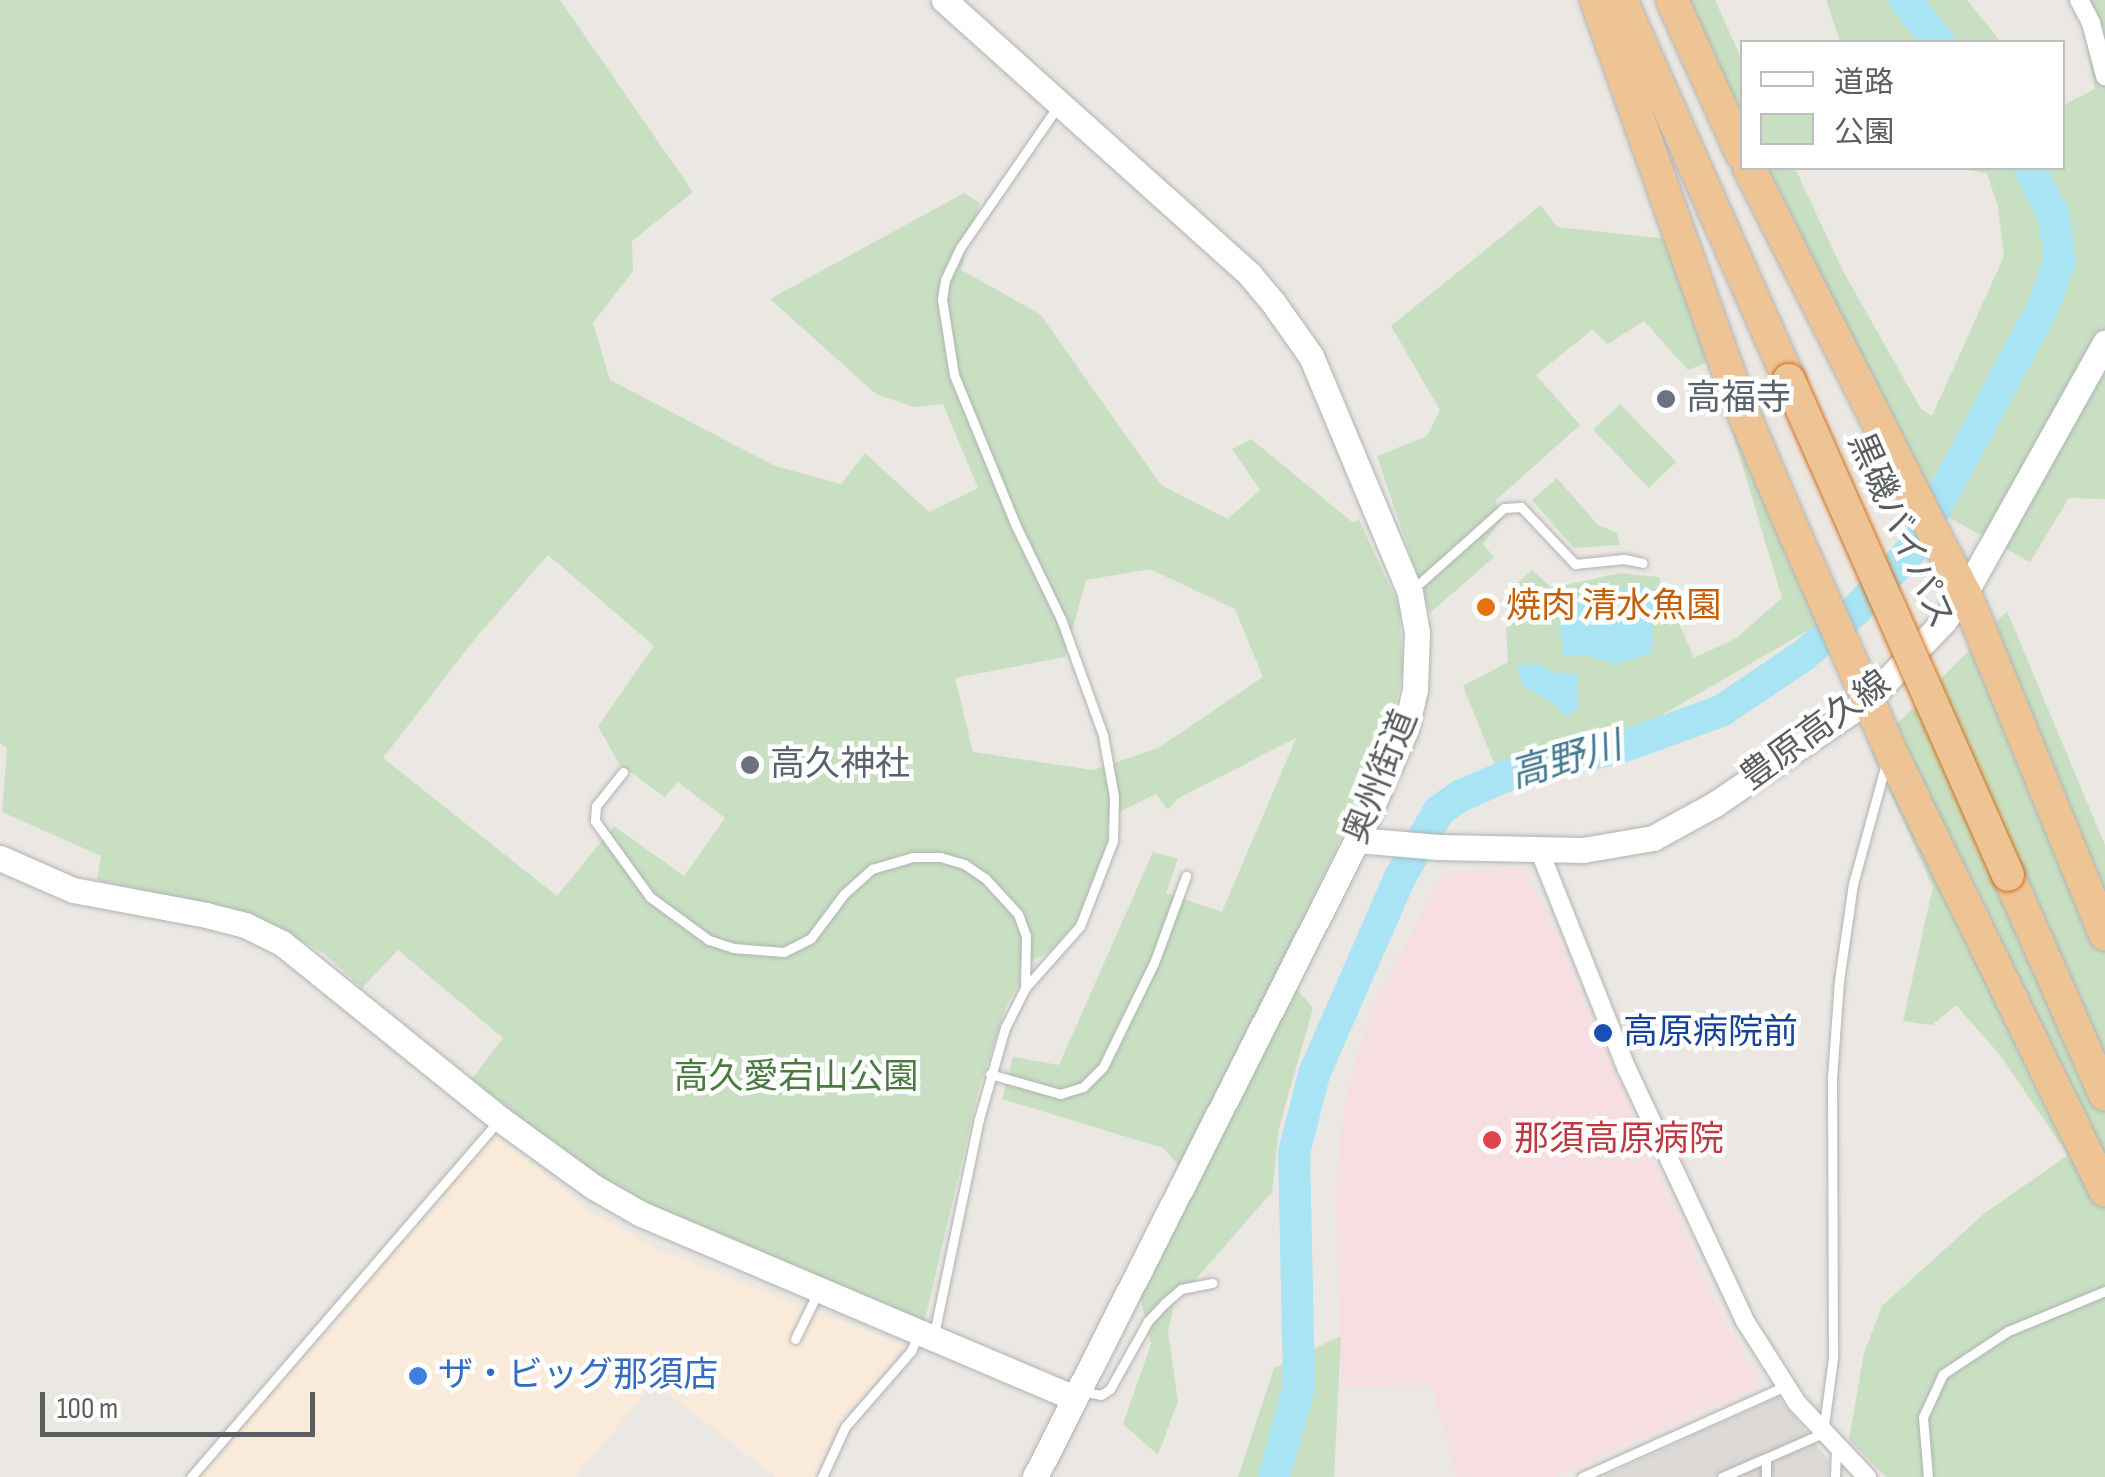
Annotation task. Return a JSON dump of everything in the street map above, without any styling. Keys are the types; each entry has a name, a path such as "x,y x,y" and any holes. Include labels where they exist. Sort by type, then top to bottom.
{"highway":[{"path":"1596,0 1740,405 1891,752 2105,1192"},
{"name":"黒磯バイパス","path":"1621,0 2105,1094"},
{"path":"1672,0 1740,150"},
{"path":"1750,170 1965,593 2105,934"}],"main road":[{"name":"奥州街道","path":"944,0 1250,275 1292,327 1311,356 1410,593 1416,632 1415,689 1406,729 1357,840 1036,1477"},
{"name":"豊原高久線","path":"1357,840 1540,852 1618,846 1678,827 1868,700 1965,593 2105,342"},
{"path":"0,858 74,890 219,918 282,943 500,1119 594,1187 641,1214 1076,1394"}],"street":[{"path":"2080,0 2091,22 2105,76"},
{"path":"1540,852 1627,1069 1745,1320 1785,1386 1867,1477"}],"lane":[{"path":"822,1477 845,1427 926,1335 990,1074 1005,1028 1026,988 1080,926 1114,841 1114,797 1103,735 1082,669 985,454 954,375 942,299 945,280 960,248 1004,178 1059,104"},
{"path":"1410,593 1504,508 1521,508 1575,564 1624,559 1643,563"},
{"path":"1836,1477 1830,1439 1832,1078 1838,981 1853,884 1891,752"},
{"path":"623,772 596,806 594,821 650,897 710,940 732,948 784,952 811,938 844,894 872,868 913,856 940,857 964,864 985,878 1018,914 1026,936 1026,988"},
{"path":"990,1074 1060,1094 1083,1087 1103,1067 1154,963 1186,876"},
{"path":"190,1477 500,1119"},
{"path":"1076,1394 1102,1395 1110,1389 1148,1322 1165,1303 1181,1290 1212,1283"},
{"path":"795,1339 819,1289"},
{"path":"1928,1477 1923,1417 1943,1374 1983,1345 2105,1290"},
{"path":"1582,1477 1785,1386"},
{"path":"1722,1477 1766,1458 1830,1439"},
{"path":"1766,1458 1766,1477"}],"shaded area":[{"name":"那須高原病院","path":"1521,868 1544,906 1711,1293 1761,1385 1553,1477 1457,1477 1432,1385 1341,1387 1336,1188 1345,1101 1372,1007 1444,873"},
{"path":"494,1132 589,1211 662,1251 905,1346 838,1426 815,1477 775,1477 654,1382 576,1477 197,1477"},
{"path":"1778,1397 1829,1461 1828,1477 1603,1477"}],"green space":[{"name":"高久愛宕山公園","path":"0,0 560,0 693,192 632,241 633,271 593,323 610,380 775,466 841,484 865,453 929,512 978,488 943,404 914,407 876,394 770,299 964,193 980,203 961,270 1040,314 1161,485 1228,519 1260,490 1232,449 1251,439 1352,522 1359,520 1399,606 1403,670 1392,721 1371,776 1279,968 1313,1008 1279,1128 1272,1192 1174,1304 1168,1332 1178,1401 1158,1455 1123,1424 1151,1344 1139,1292 1193,1181 1163,1148 1002,1099 1013,1057 1059,1065 1153,852 1178,859 1166,893 1222,912 1296,738 1177,799 1168,810 1156,794 1109,817 1107,844 1076,923 1048,953 1020,965 1020,981 1006,1007 978,1092 924,1324 693,1232 588,1172 472,1079 503,1038 398,950 362,988 322,952 257,917 97,880 101,856 2,812 7,748 0,743","holes":["548,555 654,646 598,726 619,764 665,797 678,782 725,818 684,876 614,826 557,896 383,758 474,640","1150,569 1235,609 1263,677 1158,748 1093,770 973,752 955,678 1065,657 1086,580"]},
{"path":"1685,0 1715,0 1740,56 1740,121"},
{"path":"1826,0 1967,0 1999,40 1839,40"},
{"path":"2077,0 2105,0 2105,499 2069,498 2030,562 1944,515 1926,493 1763,170 1796,170 1843,271 1921,409 1932,416 2004,256 1998,207 1987,173 1965,170 2065,170 2065,104 2095,89"},
{"path":"1541,205 1557,227 1668,239 1715,359 1688,370 1644,321 1608,344 1592,330 1536,375 1580,425 1495,501 1503,518 1483,544 1494,557 1430,613 1377,456 1427,436 1440,410 1391,326"},
{"path":"1620,404 1676,462 1649,488 1593,430"},
{"path":"1736,421 1817,625 1643,726 1494,763 1463,686 1508,662 1506,629 1525,598 1515,585 1532,570 1552,588 1619,573 1659,577 1694,658 1736,638 1782,598 1731,427"},
{"path":"1557,478 1598,525 1617,533 1620,545 1574,548 1532,500"},
{"path":"2007,611 2105,845 2105,1477 1886,1477 1849,1440 1864,1353 1882,1306 1985,1213 2068,1155 2000,1055 1956,1005 1932,1025 1903,1021 1933,887 1871,751"},
{"path":"1341,1336 1334,1477 1238,1477 1274,1368"}],"water":[{"path":"1642,585 1653,597 1652,652 1615,665 1587,655 1563,656 1558,607 1574,597"},
{"path":"1541,664 1554,673 1577,674 1577,711 1563,716 1558,707 1522,684 1517,665"}],"waterway":[{"name":"高野川","path":"1905,0 1937,40"},
{"name":"高野川","path":"1274,1477 1299,1387 1294,1153 1314,1074 1400,877 1439,811 1460,796 1520,770 1619,748 1721,711 1803,656 1856,610 1916,545 2043,307 2060,260 2054,216 2030,170"}],"place":[{"name":"高福寺","path":"1666,399"},
{"name":"焼肉 清水魚園","path":"1486,607"},
{"name":"高久神社","path":"750,765"},
{"name":"高原病院前","path":"1603,1033"},
{"name":"那須高原病院","path":"1492,1140"},
{"name":"ザ・ビッグ那須店","path":"418,1376"}]}
